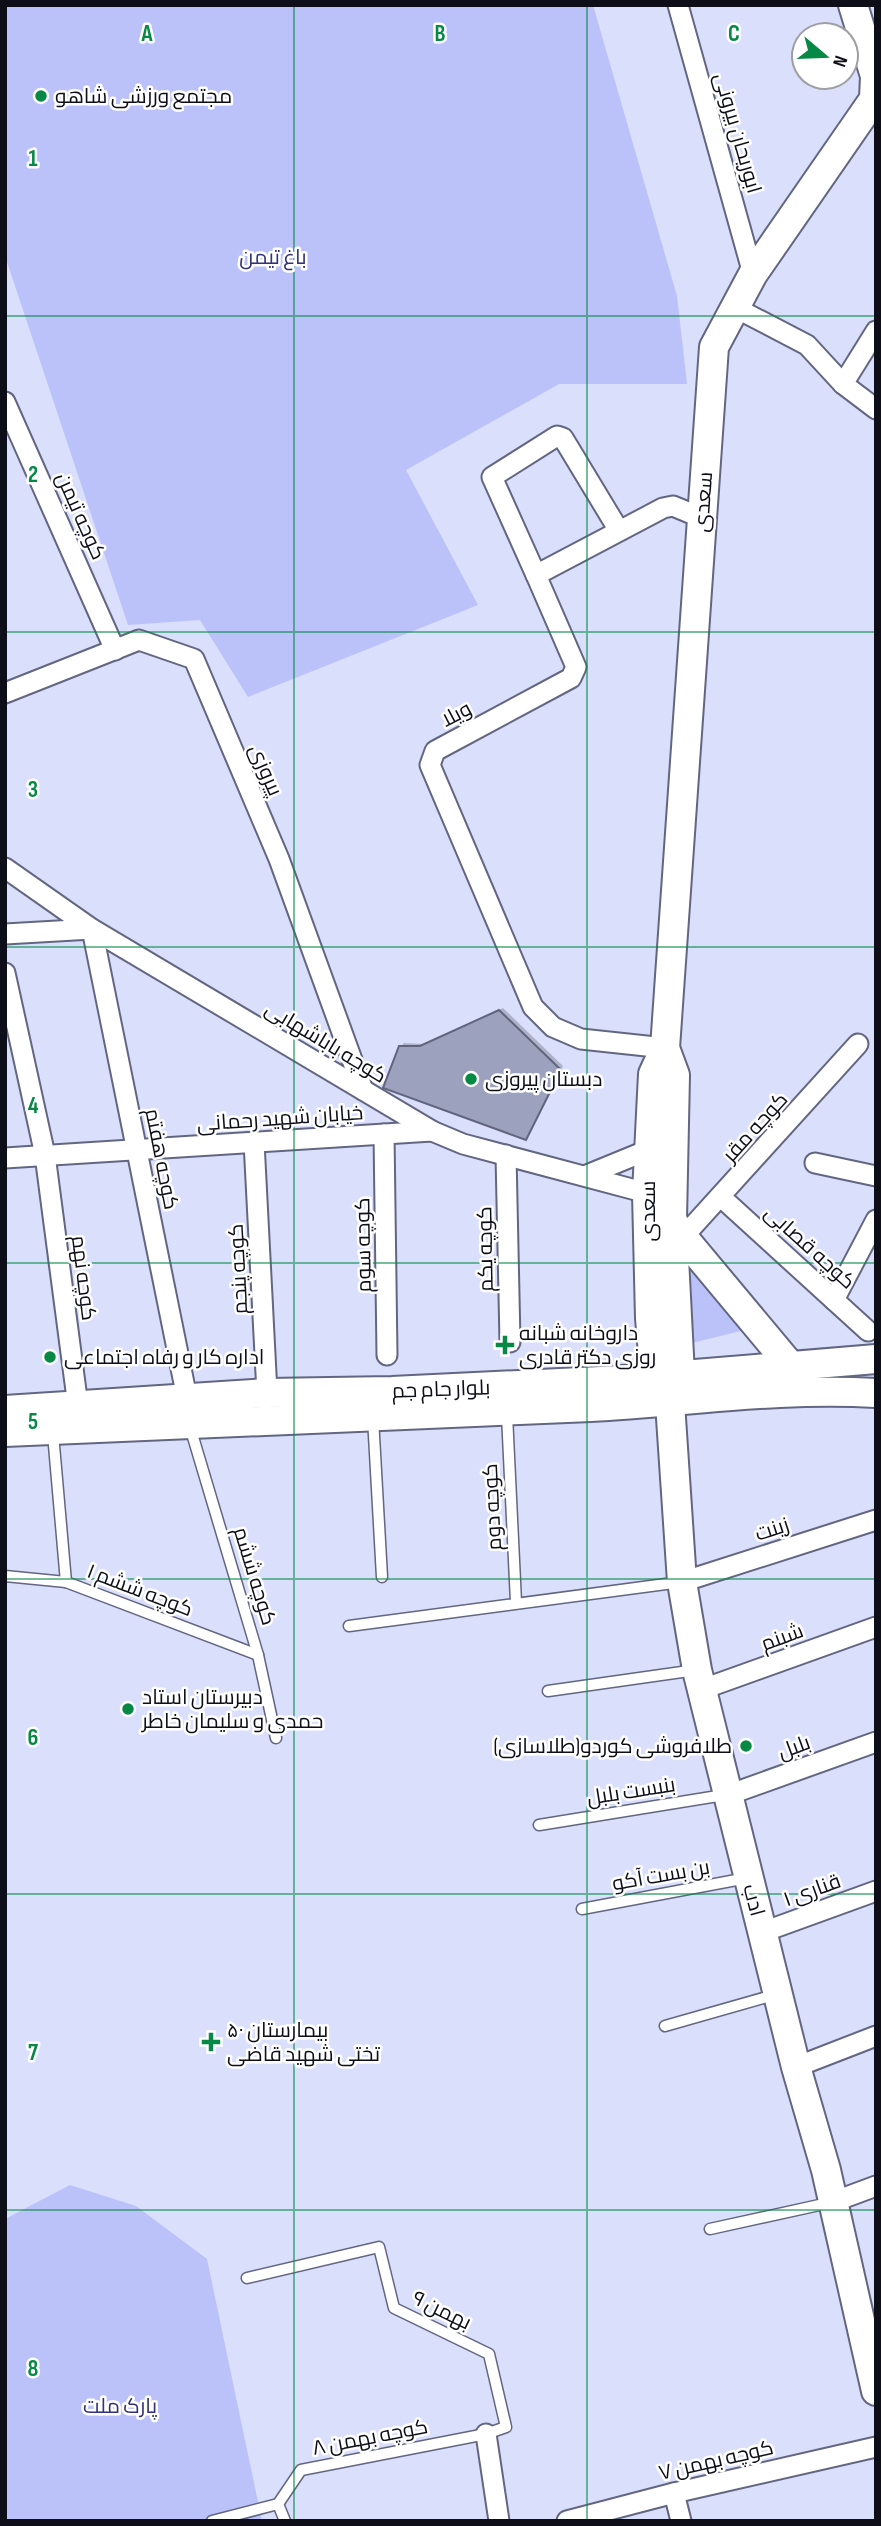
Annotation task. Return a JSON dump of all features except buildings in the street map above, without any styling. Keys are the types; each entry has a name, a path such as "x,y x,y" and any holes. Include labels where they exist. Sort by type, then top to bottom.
{"street":[{"name":"ابوریحان بیرونی","path":"678,5 753,274"},
{"name":"سعدی","path":"668,1376 677,1228 675,1075 666,1048 714,346 753,274 874,99 875,76 853,5"},
{"path":"734,307 807,345 843,384 876,409"},
{"path":"843,384 876,331"},
{"name":"کوچه تیمن","path":"5,402 115,650"},
{"path":"618,529 563,439 557,436 492,477 536,575 618,529 668,506 702,518"},
{"name":"ویلا","path":"536,575 576,667 575,673 571,678 435,751 430,765 533,1007 553,1027 581,1039 666,1048"},
{"name":"پیروزی","path":"5,693 139,640 194,659 279,859 363,1090"},
{"name":"کوچه باباشهابی","path":"5,868 92,929 432,1131 506,1155 646,1193"},
{"path":"5,934 92,929"},
{"name":"کوچه هفتم","path":"92,929 187,1398"},
{"name":"کوچه نهم","path":"5,973 45,1155 78,1406"},
{"name":"کوچه مقر","path":"677,1228 722,1198 858,1044"},
{"name":"سعدی","path":"666,1048 653,1074 646,1193 668,1376"},
{"name":"خیابان شهید رحمانی","path":"5,1158 432,1131"},
{"name":"کوچه سوم","path":"384,1134 387,1355"},
{"name":"کوچه پنجم","path":"254,1142 267,1392"},
{"path":"587,1175 648,1150"},
{"name":"کوچه یکم","path":"506,1155 510,1342"},
{"path":"815,1163 876,1176"},
{"name":"کوچه قصابی","path":"722,1198 868,1331"},
{"path":"834,1300 876,1220"},
{"path":"677,1228 789,1364"},
{"name":"بلوار جام جم","path":"5,1410 267,1392 392,1391 668,1376 789,1364 876,1359"},
{"path":"668,1376 670,1403"},
{"name":"بلوار جام جم","path":"5,1432 670,1403 822,1390 876,1393"},
{"path":"187,1398 190,1426"},
{"name":"ادب","path":"670,1403 682,1582 700,1680 796,2067 870,2328 876,2391"},
{"name":"زینت","path":"682,1582 876,1520"},
{"name":"شبنم","path":"700,1680 876,1627"},
{"name":"بلبل","path":"728,1795 876,1742"},
{"name":"قناری ۱","path":"763,1932 876,1891"},
{"path":"796,2067 876,2036"},
{"path":"834,2202 876,2186"},
{"path":"486,2434 499,2521"},
{"name":"کوچه بهمن ۷","path":"567,2521 674,2493 876,2447"},
{"path":"674,2493 681,2521"}],"lane":[{"name":"کوچه دوم","path":"507,1411 516,1602"},
{"path":"373,1417 382,1577"},
{"name":"کوچه ششم","path":"190,1426 258,1656 276,1738"},
{"path":"53,1430 66,1582"},
{"name":"کوچه ششم ۱","path":"5,1576 66,1582 258,1656"},
{"path":"349,1626 682,1582"},
{"path":"548,1692 700,1680"},
{"name":"بنبست بلبل","path":"539,1825 728,1795"},
{"name":"بن بست آکو","path":"582,1909 748,1878"},
{"path":"664,2025 778,1993"},
{"path":"710,2229 834,2202"},
{"name":"بهمن ۹","path":"247,2278 379,2247 394,2308 489,2354 506,2427 486,2434"},
{"name":"کوچه بهمن ۸","path":"278,2504 301,2470 486,2434"},
{"path":"214,2520 278,2504 285,2521"}],"green space":[{"name":"باغ تیمن","path":"5,5 593,5 677,296 687,384 559,384 406,470 478,605 248,697 200,620 128,625 5,256"},
{"path":"691,1271 749,1329 692,1343"},
{"name":"پارک ملت","path":"70,2185 136,2206 207,2259 262,2521 5,2521 5,2219"}],"place":[{"name":"مجتمع ورزشی شاهو","path":"41,96"},
{"name":"دبستان پیروزی","path":"471,1079"},
{"name":"داروخانه شبانه روزی دکتر قادری","path":"505,1345"},
{"name":"اداره کار و رفاه اجتماعی","path":"50,1357"},
{"name":"دبیرستان استاد حمدی و سلیمان خاطر","path":"128,1709"},
{"name":"طلافروشی کوردو(طلاسازی)","path":"746,1746"},
{"name":"بیمارستان ۵۰ تختی شهید قاضی","path":"211,2042"}]}
